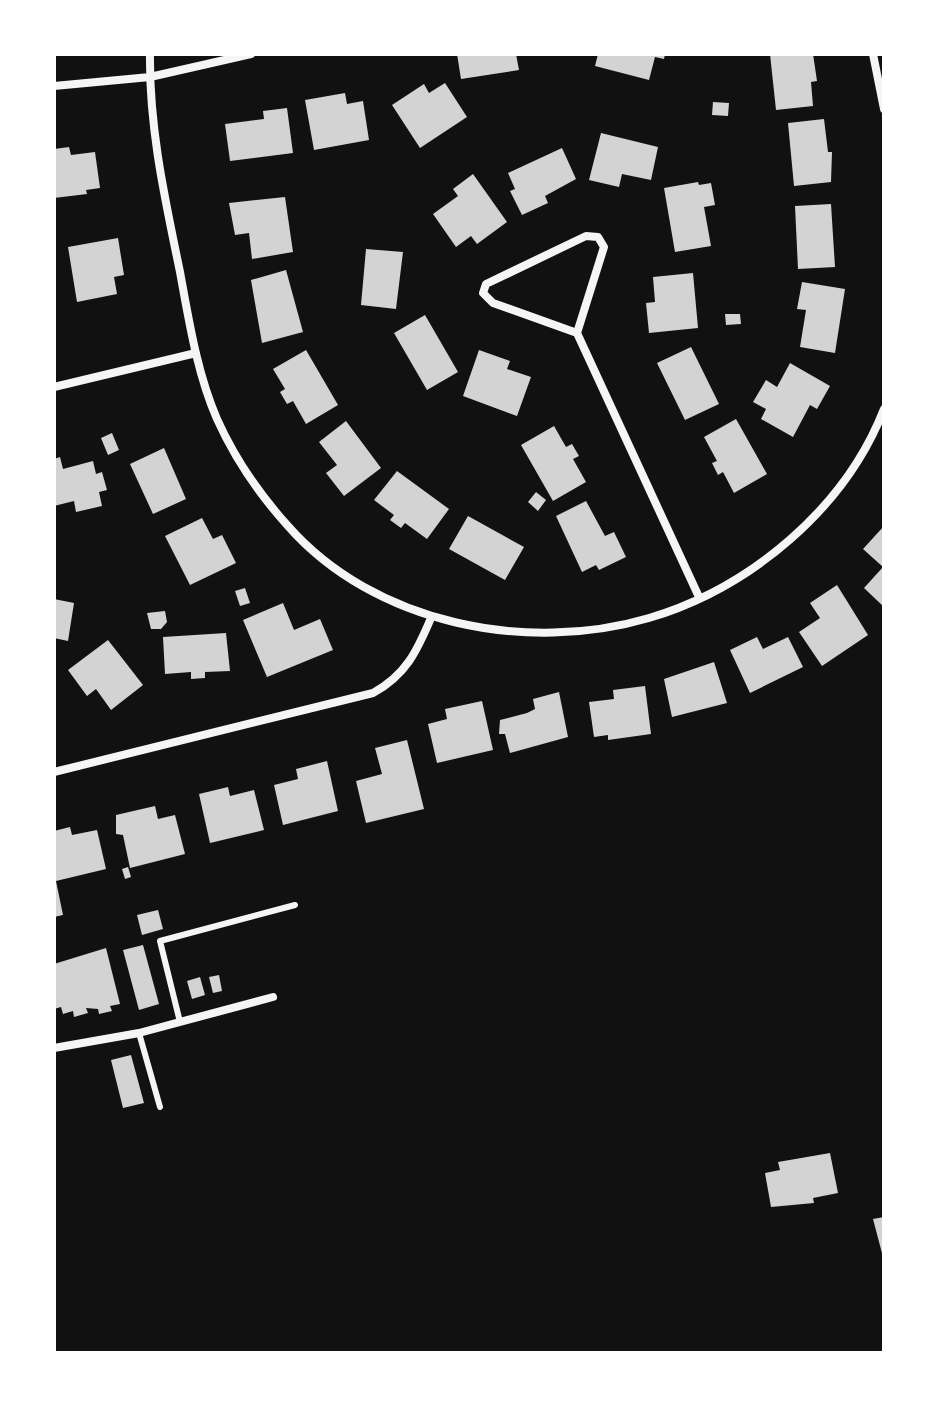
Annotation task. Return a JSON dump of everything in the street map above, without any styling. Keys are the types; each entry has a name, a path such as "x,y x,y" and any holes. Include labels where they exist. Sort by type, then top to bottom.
{"street":[{"path":"150,54 154,142 196,353 217,419 247,475 290,529 336,568 379,596 431,618 493,629 585,629 649,618 743,575 779,550 823,507 859,457 884,409"},
{"path":"54,86 150,77 251,54"},
{"path":"873,54 884,109"},
{"path":"577,333 493,303 483,293 486,284 586,236 598,237 604,247 577,333 699,597"},
{"path":"54,387 196,353"},
{"path":"54,772 373,693 393,682 413,661 431,618"},
{"path":"54,1048 139,1033 273,997"}],"lane":[{"path":"180,1022 160,941 295,905"},
{"path":"139,1033 160,1107"}],"building":[{"path":"457,54 516,54 519,70 461,79"},
{"path":"598,54 665,54 664,59 655,57 649,80 595,66"},
{"path":"770,54 813,54 817,81 811,82 813,106 776,110"},
{"path":"445,83 467,117 420,148 392,105 424,84 429,93"},
{"path":"345,93 347,104 363,101 369,140 314,150 305,100"},
{"path":"713,102 729,103 728,116 712,115"},
{"path":"287,108 293,153 230,161 225,124 264,119 263,111"},
{"path":"824,119 828,152 832,152 831,182 794,186 788,123"},
{"path":"601,133 658,147 651,180 622,174 619,187 589,180"},
{"path":"69,147 71,155 95,152 100,188 86,190 87,194 54,198 54,149"},
{"path":"562,148 576,179 545,196 548,203 522,215 510,191 515,189 508,173"},
{"path":"473,174 507,222 477,244 471,236 456,247 433,214 458,196 453,189"},
{"path":"698,182 699,185 711,183 715,205 704,207 711,246 675,252 664,188"},
{"path":"285,197 293,252 252,259 249,233 235,235 229,203"},
{"path":"831,204 835,267 798,269 795,206"},
{"path":"118,238 124,275 114,277 117,294 77,302 68,247"},
{"path":"366,249 403,252 396,309 361,305"},
{"path":"286,270 303,332 262,343 251,280"},
{"path":"693,273 698,328 649,333 646,303 655,302 653,277"},
{"path":"802,282 845,289 835,353 800,347 806,310 797,309"},
{"path":"725,314 740,314 741,324 726,325"},
{"path":"425,315 458,372 427,390 394,333"},
{"path":"691,347 719,404 685,420 657,363"},
{"path":"306,350 338,405 306,424 293,401 287,404 280,392 285,389 273,369"},
{"path":"479,350 510,361 507,369 531,377 517,416 463,396"},
{"path":"790,363 830,386 817,409 810,405 793,437 761,419 766,409 753,402 766,380 777,387"},
{"path":"736,419 767,474 734,493 723,472 718,475 712,463 717,461 704,437"},
{"path":"346,421 381,468 344,496 326,473 337,465 319,442"},
{"path":"554,426 566,447 572,444 579,456 573,459 586,482 553,501 521,445"},
{"path":"112,433 119,450 108,455 101,438"},
{"path":"164,448 186,499 153,514 130,464"},
{"path":"60,457 63,469 93,461 96,474 102,472 107,490 99,492 102,506 76,512 74,501 54,506 54,459"},
{"path":"397,471 449,509 427,539 405,523 401,528 390,520 394,515 374,500"},
{"path":"536,492 546,500 538,511 528,502"},
{"path":"586,501 605,536 614,532 626,557 599,570 596,565 582,572 556,516"},
{"path":"468,516 524,547 505,580 449,549"},
{"path":"202,518 213,539 222,535 236,563 190,585 165,536"},
{"path":"884,526 884,607 864,588 883,567 863,549"},
{"path":"837,585 868,635 822,666 799,632 820,618 810,603"},
{"path":"245,588 250,603 240,606 235,591"},
{"path":"54,599 74,603 68,641 54,638"},
{"path":"283,603 294,630 320,619 333,650 267,677 243,620"},
{"path":"165,611 167,622 161,629 151,629 147,613"},
{"path":"226,633 230,671 205,672 205,678 191,679 191,672 165,674 163,637"},
{"path":"757,637 763,649 788,637 803,667 750,693 730,650"},
{"path":"108,640 143,685 111,710 96,689 87,696 68,670"},
{"path":"714,662 727,703 672,717 664,679"},
{"path":"645,686 651,734 608,740 608,735 594,737 589,702 614,699 613,690"},
{"path":"559,692 568,737 510,753 505,734 499,734 500,720 527,713 535,709 533,699"},
{"path":"482,701 493,750 437,763 428,724 447,719 445,709"},
{"path":"407,740 424,809 366,823 356,781 382,774 375,748"},
{"path":"327,761 338,811 283,825 274,785 298,779 296,769"},
{"path":"228,787 230,796 254,790 264,830 210,843 199,794"},
{"path":"155,806 158,819 175,815 185,854 130,868 123,835 116,834 116,815"},
{"path":"70,827 72,835 97,830 106,869 56,881 63,915 54,917 54,831"},
{"path":"128,867 131,877 125,879 122,869"},
{"path":"158,910 163,929 142,935 137,915"},
{"path":"143,945 159,1004 139,1010 123,950"},
{"path":"106,948 120,1004 110,1006 112,1011 99,1014 98,1009 86,1008 88,1013 74,1017 73,1011 63,1014 61,1007 54,1009 54,964"},
{"path":"219,975 222,991 213,993 209,977"},
{"path":"200,977 205,995 192,999 187,981"},
{"path":"131,1055 144,1103 123,1108 111,1060"},
{"path":"830,1153 838,1193 813,1198 814,1203 771,1207 765,1173 780,1170 778,1162"},
{"path":"884,1217 884,1256 883,1257 873,1219"}]}
